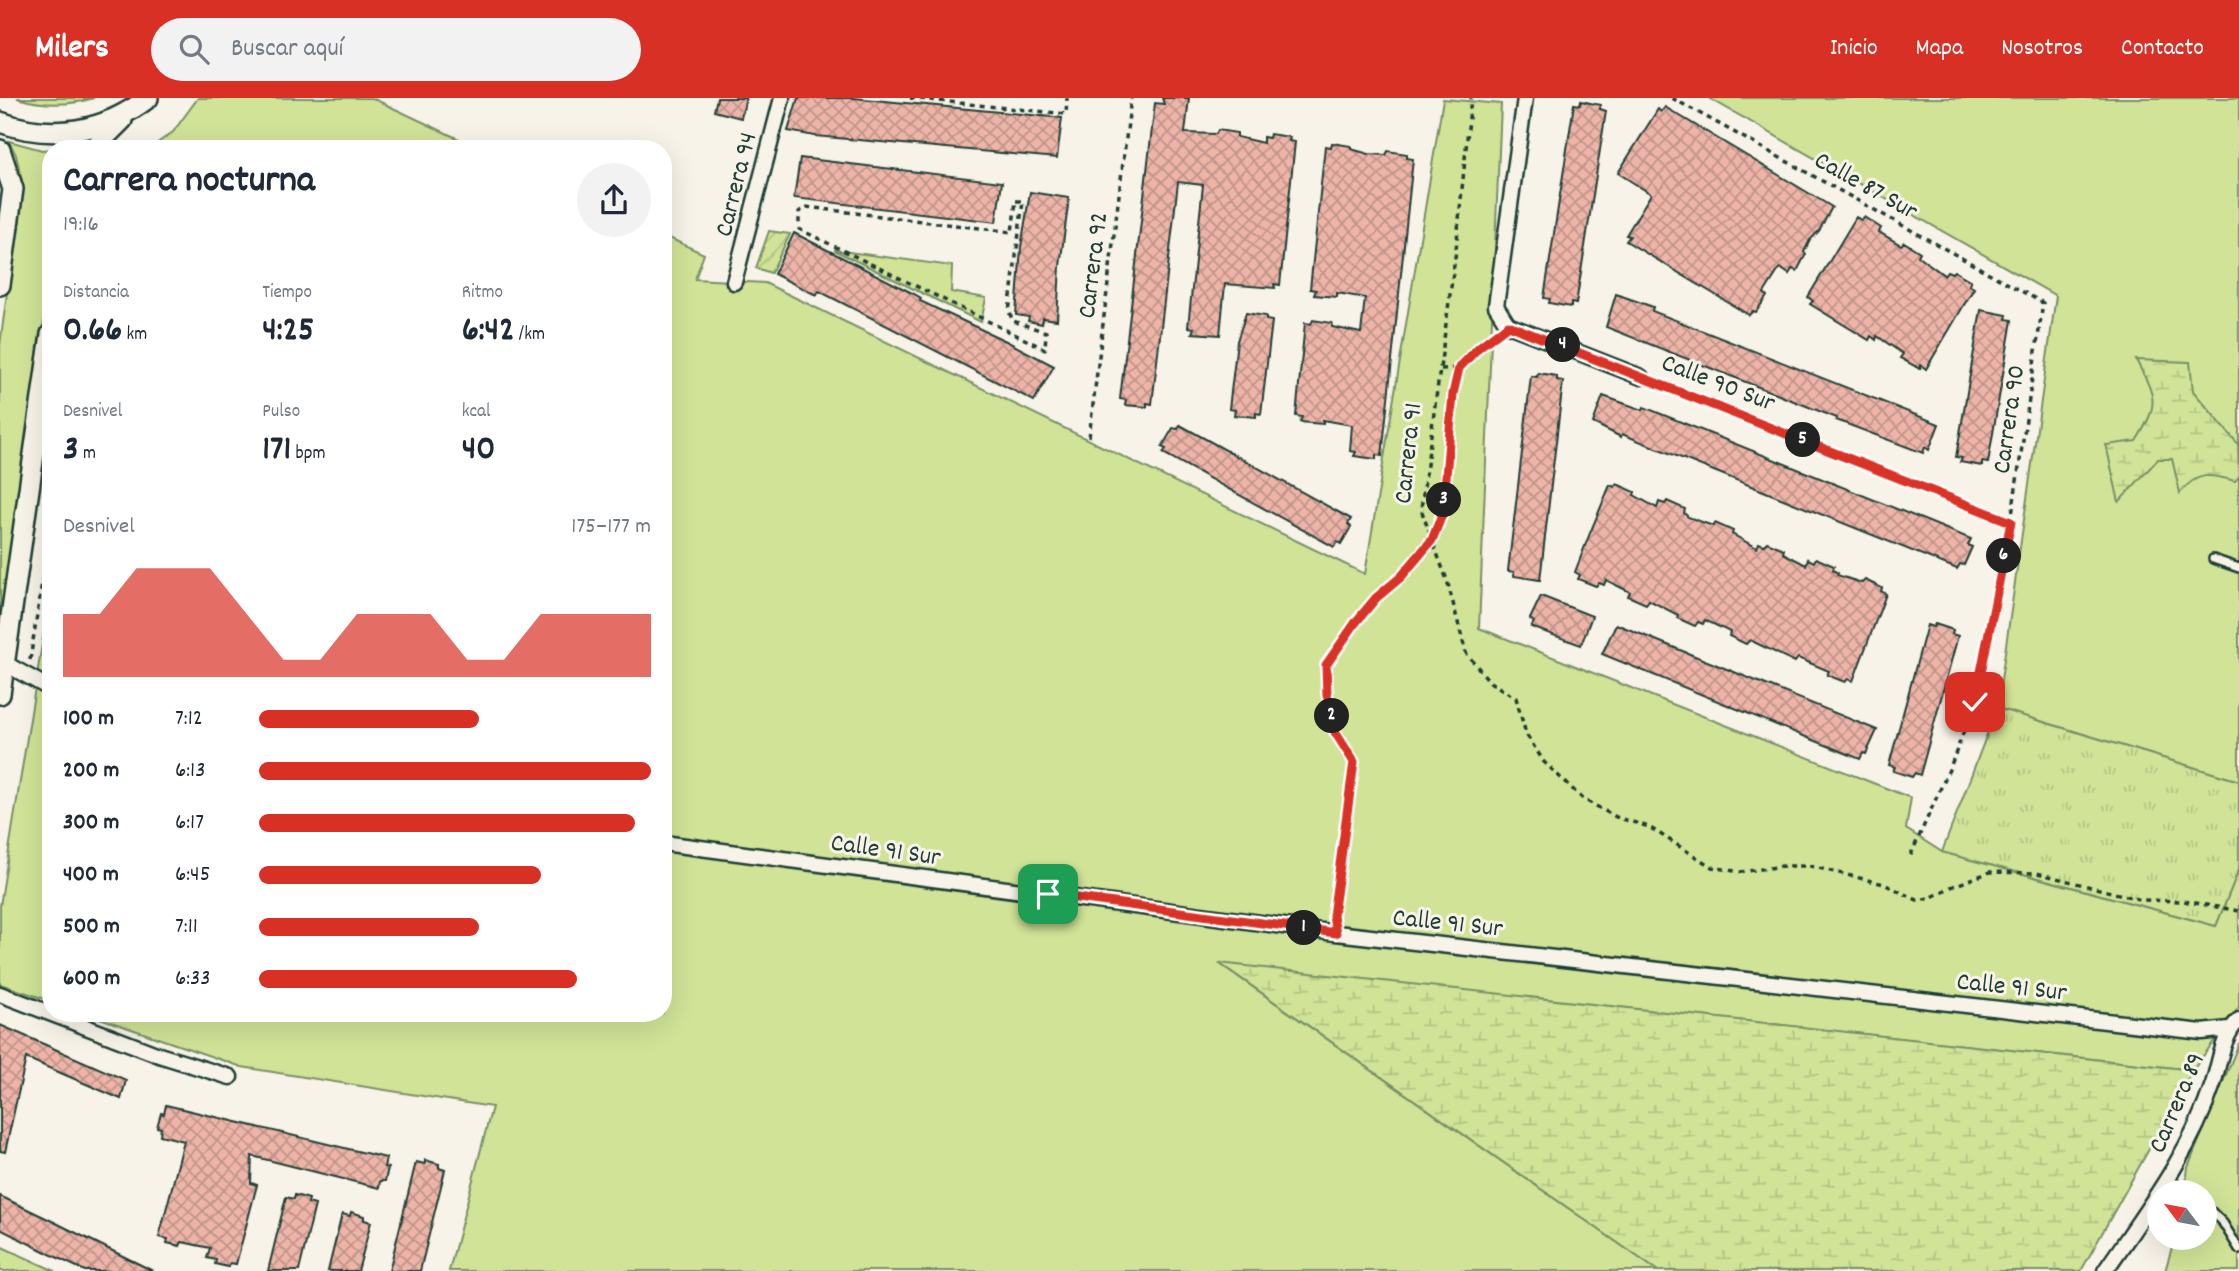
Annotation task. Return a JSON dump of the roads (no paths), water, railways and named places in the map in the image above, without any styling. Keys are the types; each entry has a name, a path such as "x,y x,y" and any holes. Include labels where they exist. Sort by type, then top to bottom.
{"main road":[{"path":"0,122 19,129 48,133 77,131 104,124 148,98"},
{"path":"102,140 148,98"},
{"path":"0,150 13,189 0,285"},
{"path":"0,694 42,397"}],"street":[{"name":"Carrera 94","path":"734,282 782,98"},
{"name":"Calle 90 Sur","path":"1525,98 1496,306 1508,325 1641,377"},
{"path":"4,663 42,684"},
{"name":"Calle 91 Sur","path":"672,844 1336,933 2202,1032 2234,1025"},
{"path":"0,994 42,1010"},
{"path":"73,1022 159,1055 230,1077"},
{"name":"Carrera 89","path":"2105,1271 2168,1179 2194,1133 2234,1025"}],"lane":[{"path":"2213,559 2239,568"},
{"path":"2217,1217 2239,1249"}]}
